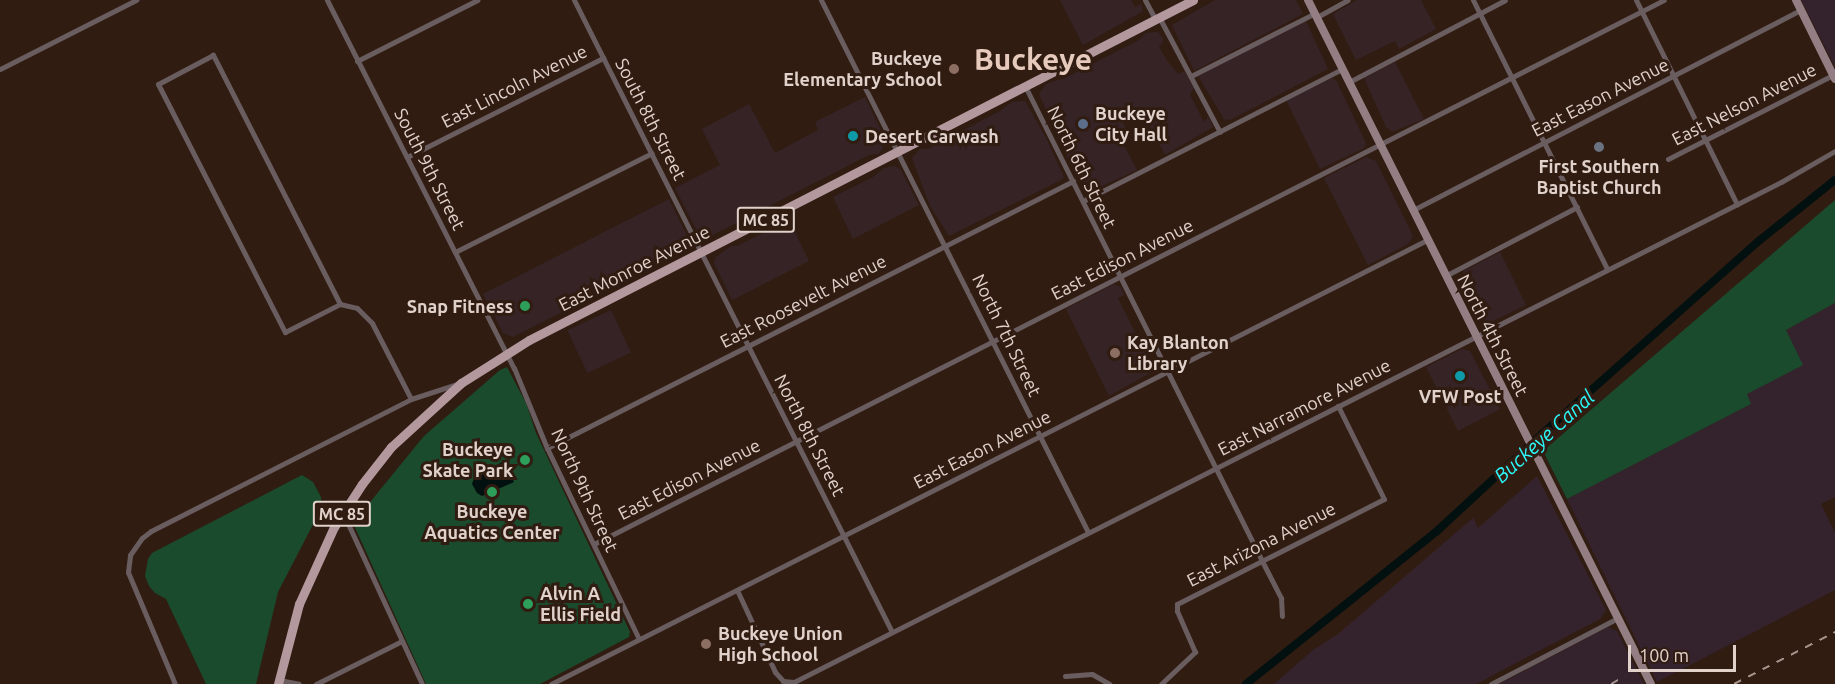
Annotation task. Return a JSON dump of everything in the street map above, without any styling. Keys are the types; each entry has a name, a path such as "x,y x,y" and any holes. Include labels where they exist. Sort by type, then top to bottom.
{"main road":[{"name":"East Monroe Avenue","path":"460,383 507,352 1193,0"},
{"name":"MC 85","path":"278,682 299,604 319,556 343,513 391,447 460,383"}],"street":[{"path":"0,69 136,0"},
{"name":"South 9th Street","path":"327,0 507,352"},
{"path":"357,61 477,0"},
{"name":"South 8th Street","path":"574,0 702,252"},
{"name":"North 7th Street","path":"821,0 1088,532"},
{"path":"1145,0 1191,76 1220,132"},
{"name":"North 4th Street","path":"1308,0 1651,684"},
{"path":"1191,76 1348,0"},
{"path":"1473,0 1607,269"},
{"path":"1349,82 1505,0"},
{"path":"1636,0 1737,204"},
{"name":"East Edison Avenue","path":"594,544 1664,0"},
{"path":"1796,0 1834,77"},
{"name":"East Eason Avenue","path":"1413,210 1800,10"},
{"path":"340,304 213,55 158,84 285,332 340,304 357,308 372,323 411,399"},
{"name":"East Lincoln Avenue","path":"407,157 603,58"},
{"path":"1083,201 1342,69"},
{"name":"East Nelson Avenue","path":"1668,159 1834,77"},
{"name":"North 6th Street","path":"1025,86 1281,598 1282,616"},
{"name":"East Narramore Avenue","path":"737,590 775,672 783,681 794,682 1781,182 1835,151"},
{"path":"455,252 652,153"},
{"name":"East Roosevelt Avenue","path":"548,448 1073,181"},
{"path":"1445,276 1577,207"},
{"name":"East Eason Avenue","path":"551,684 1427,240"},
{"name":"North 8th Street","path":"702,252 892,632"},
{"name":"North 9th Street","path":"507,352 548,448 639,639"},
{"name":"East Monroe Avenue","path":"175,684 128,572 130,555 151,531 411,399 460,383"},
{"name":"East Arizona Avenue","path":"1161,684 1195,651 1176,605 1384,499 1338,406"},
{"path":"343,513 423,684"},
{"path":"1491,684 1618,618"},
{"path":"316,684 402,641"},
{"path":"1065,676 1092,674 1109,684"},
{"path":"278,682 298,684"}],"shaded area":[{"path":"1060,0 1131,0 1135,7 1141,4 1143,11 1083,45"},
{"path":"1215,0 1296,0 1303,14 1194,71 1172,25"},
{"path":"1357,0 1421,0 1436,29 1399,49 1395,41 1356,60 1333,14"},
{"path":"1801,0 1835,0 1835,67"},
{"path":"1306,21 1328,69 1230,120 1224,119 1198,76"},
{"path":"1158,32 1164,40 1159,47 1178,74 1184,71 1194,88 1190,95 1204,122 1208,116 1213,127 1165,155 1141,110 1122,120 1125,128 1117,132 1137,170 1091,191 1086,191 1063,149 1039,94 1046,84 1065,78 1139,40 1146,33"},
{"path":"1395,62 1424,119 1392,132 1386,127 1364,78"},
{"path":"1332,78 1336,80 1366,143 1364,148 1320,169 1286,100"},
{"path":"865,97 886,141 879,154 869,155 707,238 699,235 675,188 720,165 702,129 749,104 775,153 818,130 815,122"},
{"path":"1025,101 1064,177 949,236 930,206 912,158 920,149 928,149 1000,111 1012,102"},
{"path":"1366,157 1376,161 1413,236 1408,244 1368,265 1324,178"},
{"path":"895,166 901,170 919,205 853,239 833,197 873,177 884,168"},
{"path":"669,199 690,242 687,248 513,337 503,333 483,294"},
{"path":"789,220 809,261 732,300 714,263 716,257 731,246 737,246"},
{"path":"1500,252 1526,305 1491,322 1486,322 1482,320 1462,275 1464,271"},
{"path":"1114,284 1121,287 1124,295 1118,298 1150,363 1157,360 1159,368 1109,396 1066,309"},
{"path":"1835,303 1835,497 1821,504 1835,533 1835,590 1657,682 1567,499 1751,404 1746,395 1786,330"},
{"path":"611,310 631,353 587,373 567,330"},
{"path":"1462,349 1470,351 1500,409 1458,431 1426,367"},
{"path":"504,461 514,482 482,496 477,493 472,484 474,478"},
{"path":"1537,476 1606,610 1600,619 1476,684 1274,684 1313,650 1338,634 1473,518 1478,528"},
{"path":"1608,627 1617,631 1644,684 1499,684"}],"green space":[{"path":"1835,200 1835,303 1786,330 1803,365 1747,394 1751,404 1567,499 1543,451"},
{"path":"507,367 526,403 536,433 630,632 629,637 540,684 426,684 353,523 424,436 500,370"},
{"path":"302,475 313,482 321,497 321,509 278,592 256,684 206,684 166,599 155,593 149,586 145,576 148,559 152,553"}],"waterway":[{"name":"Buckeye Canal","path":"1246,684 1437,531 1760,240 1835,180"}],"railway":[{"path":"1734,684 1835,632"},
{"path":"1611,684 1625,676"}],"place":[{"name":"Buckeye Elementary School","path":"954,69"},
{"name":"Buckeye City Hall","path":"1083,124"},
{"name":"Desert Carwash","path":"853,136"},
{"name":"First Southern Baptist Church","path":"1599,147"},
{"name":"Snap Fitness","path":"525,306"},
{"name":"Kay Blanton Library","path":"1115,353"},
{"name":"VFW Post","path":"1460,376"},
{"name":"Buckeye Skate Park","path":"525,460"},
{"name":"Buckeye Aquatics Center","path":"492,492"},
{"name":"Alvin A Ellis Field","path":"528,604"},
{"name":"Buckeye Union High School","path":"706,644"}],"district":[{"name":"Buckeye","path":"1033,59"}]}
